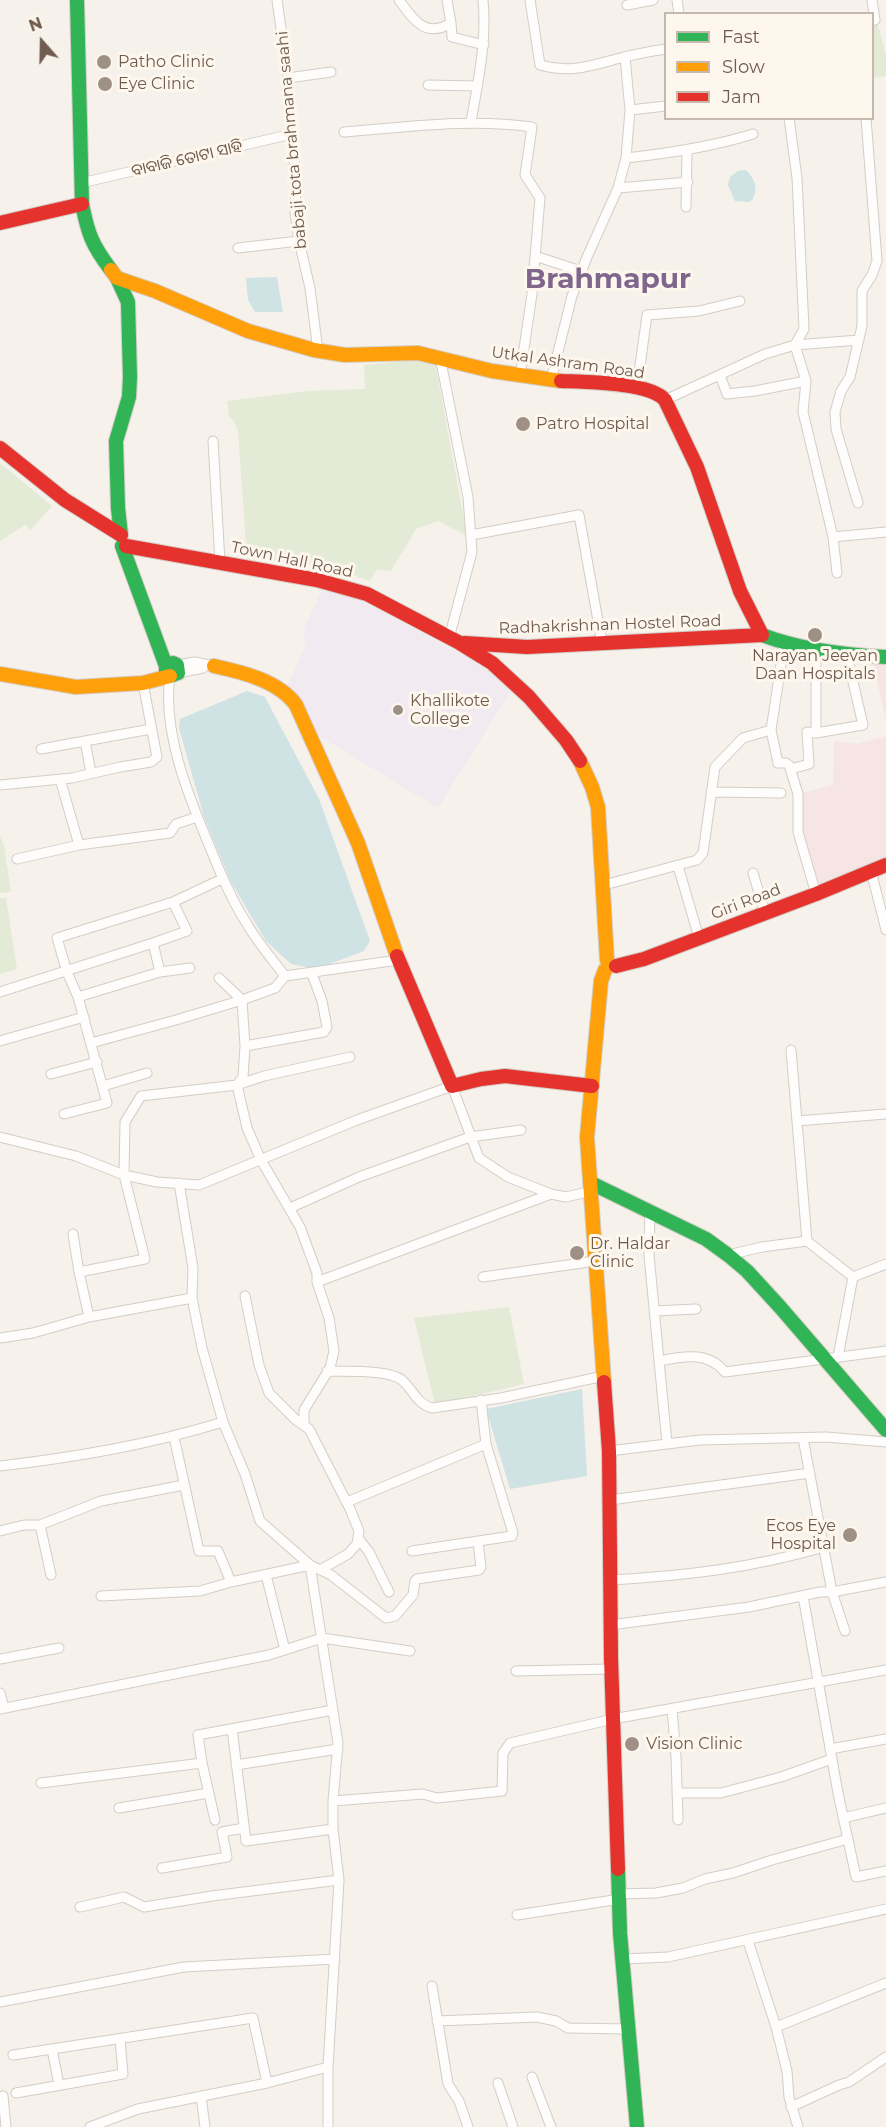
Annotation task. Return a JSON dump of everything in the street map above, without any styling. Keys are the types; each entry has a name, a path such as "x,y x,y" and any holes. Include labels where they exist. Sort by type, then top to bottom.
{"main road":[{"path":"77,0 82,204 88,234 97,252 117,278 128,302 129,397 116,441 118,508 123,542 172,669"},
{"path":"0,223 82,204"},
{"name":"Utkal Ashram Road","path":"117,278 155,291 248,332 318,351 345,355 411,352 520,376 637,387 660,394 665,400"},
{"path":"665,400 697,467 740,591 762,635 816,652 886,657"},
{"path":"0,448 65,500 123,542"},
{"path":"0,455 93,527 123,542"},
{"name":"Town Hall Road","path":"123,542 171,555 189,556 317,580 367,594 492,663 529,697 566,740 584,767 592,787 598,807 609,965 601,981 587,1137 609,1451 610,1625 619,1897 637,2127"},
{"name":"Radhakrishnan Hostel Road","path":"453,640 497,646 527,647 762,635"},
{"path":"781,641 822,648 886,651"},
{"path":"492,663 497,646"},
{"path":"0,666 76,679 139,679 172,669"},
{"path":"214,666 239,672 265,683 286,694 296,705 358,843 398,960 453,1086 505,1076 592,1086"},
{"path":"0,674 76,687 144,683 172,669"},
{"name":"Giri Road","path":"609,965 644,959 886,865"},
{"path":"591,1183 706,1239 730,1254"},
{"path":"591,1183 708,1235 770,1295 886,1421"},
{"path":"830,1358 886,1430"}],"street":[{"name":"babaji tota brahmana saahi","path":"277,0 288,78 295,212 310,288 318,351"},
{"path":"399,0 416,22 425,28 441,29 451,23"},
{"path":"447,0 452,37 484,45"},
{"path":"471,122 486,26 483,0"},
{"path":"530,0 540,65 551,68 584,69 625,57 664,49"},
{"path":"627,5 653,0"},
{"path":"551,380 572,296 618,188 626,158 630,110 625,57"},
{"path":"288,78 331,72"},
{"path":"428,85 477,86"},
{"path":"630,110 664,106"},
{"path":"789,120 797,178 804,329 795,345 806,381 803,412 833,537 837,573"},
{"path":"858,503 836,429 835,412 850,376 863,316 862,291 872,275 877,254 866,120"},
{"path":"344,132 471,122 506,123 532,127 525,175 540,198 532,294 520,376"},
{"name":"ବାବାଜି ତୋଟା ସାହି","path":"81,183 292,134"},
{"path":"626,158 687,151 724,144 753,134"},
{"path":"686,207 687,151"},
{"path":"618,188 688,182"},
{"path":"238,248 299,241"},
{"path":"535,256 581,271"},
{"path":"637,387 647,315 699,311 740,301"},
{"path":"665,400 765,354 795,345 859,340"},
{"path":"440,357 468,497 472,552 453,640"},
{"path":"720,375 727,393 755,391 806,381"},
{"path":"213,441 220,562"},
{"path":"471,535 579,514 602,643"},
{"path":"833,537 886,532"},
{"path":"781,641 771,730 778,763 786,762 798,794 798,832 816,894"},
{"path":"816,652 816,733"},
{"path":"790,769 809,764 807,732 816,733 862,724 847,656"},
{"path":"214,666 195,662 172,669 169,716 182,780 222,879 251,931 285,976"},
{"path":"0,785 60,779 151,762 157,757 144,683"},
{"path":"41,749 151,729"},
{"path":"604,885 697,860 703,853 715,767 743,738 771,730"},
{"path":"85,741 91,773"},
{"path":"60,779 79,845"},
{"path":"711,792 781,793"},
{"path":"17,859 79,845 170,833 176,824 197,818"},
{"path":"678,866 699,938"},
{"path":"871,871 886,930"},
{"path":"753,873 765,913"},
{"path":"64,1114 107,1103 92,1043 57,938 173,902 222,879"},
{"path":"0,992 187,931 173,902"},
{"path":"153,943 160,972"},
{"path":"92,1043 242,1000 274,988 285,976 312,974 398,960"},
{"path":"78,997 160,972 190,968"},
{"path":"245,1046 324,1032 327,1027 322,1001 312,974"},
{"path":"219,978 242,1000 245,1046 243,1077 237,1085 247,1128 261,1160 300,1227 317,1273 316,1282 329,1318 334,1351 327,1371 304,1410 304,1425"},
{"path":"0,1041 84,1017"},
{"path":"791,1050 807,1241 853,1277"},
{"path":"79,1272 145,1259 124,1175 125,1122 141,1095 237,1085 264,1076 350,1057"},
{"path":"51,1074 97,1062"},
{"path":"103,1086 147,1073"},
{"path":"0,1137 76,1156 124,1175 157,1182 200,1185 357,1120 453,1086 479,1158 508,1176 551,1194 566,1197 591,1183"},
{"path":"797,1121 886,1114"},
{"path":"290,1208 359,1177 470,1137 521,1130"},
{"path":"180,1183 193,1268 192,1298 202,1348 223,1422 245,1474 261,1521 309,1565 330,1575 386,1618 395,1616 413,1595 417,1579 479,1570 481,1567 478,1542"},
{"path":"316,1282 551,1194"},
{"path":"650,1211 649,1255 667,1443"},
{"path":"73,1234 90,1317"},
{"path":"730,1254 807,1241"},
{"path":"483,1277 596,1261"},
{"path":"853,1277 886,1264"},
{"path":"830,1358 853,1277"},
{"path":"245,1296 259,1365 269,1393 309,1429 359,1531 357,1544 348,1554 320,1570"},
{"path":"0,1338 33,1333 90,1317 192,1298"},
{"path":"655,1311 696,1309"},
{"path":"659,1361 699,1356 717,1363 725,1372 886,1351"},
{"path":"327,1371 361,1372 397,1377 425,1406 432,1408 604,1376"},
{"path":"412,1551 512,1536 486,1444 481,1400"},
{"path":"0,1466 87,1454 174,1437 223,1422"},
{"path":"174,1437 199,1551 218,1551 231,1582"},
{"path":"609,1451 700,1440 826,1437 886,1442"},
{"path":"803,1438 832,1592 845,1631"},
{"path":"347,1503 486,1444"},
{"path":"610,1500 810,1473"},
{"path":"0,1531 24,1525 39,1525 101,1501 184,1485"},
{"path":"39,1525 51,1575"},
{"path":"358,1538 369,1552 389,1592"},
{"path":"610,1580 718,1571 778,1560 824,1547"},
{"path":"101,1596 200,1591 309,1565"},
{"path":"309,1565 338,1749 333,1829 339,1880 328,2067 328,2127"},
{"path":"266,1575 285,1650"},
{"path":"610,1625 749,1607 886,1582"},
{"path":"803,1596 843,1818 856,1877 886,1871"},
{"path":"0,1693 2,1709 269,1655 321,1638 410,1651"},
{"path":"0,1659 59,1648"},
{"path":"516,1671 611,1669"},
{"path":"333,1801 423,1794 437,1798 502,1791 503,1753 510,1743 613,1719 886,1670"},
{"path":"672,1708 678,1820"},
{"path":"215,1820 198,1735 333,1710"},
{"path":"232,1729 246,1840 333,1829"},
{"path":"676,1793 721,1793 781,1777 831,1754 886,1739"},
{"path":"236,1765 338,1749"},
{"path":"41,1783 202,1763"},
{"path":"119,1808 209,1793"},
{"path":"843,1818 886,1808"},
{"path":"162,1868 227,1857 222,1832 244,1828"},
{"path":"518,1915 683,1888 705,1879 848,1839"},
{"path":"80,1907 124,1897 144,1907 339,1880"},
{"path":"623,1959 668,1957 886,1909"},
{"path":"748,1941 776,2027 787,2071 791,2107 798,2127"},
{"path":"0,2002 184,1966 335,1959"},
{"path":"776,2027 886,1983"},
{"path":"432,1986 448,2084 459,2101 468,2127"},
{"path":"436,2021 537,2017 556,2021 574,2029 629,2029"},
{"path":"13,2055 252,2018 267,2083"},
{"path":"16,2093 123,2074 120,2039"},
{"path":"52,2049 59,2085"},
{"path":"791,2107 849,2082 886,2057"},
{"path":"90,2127 138,2109 267,2083 328,2067"},
{"path":"532,2077 551,2127"},
{"path":"498,2083 513,2127"},
{"path":"3,2096 6,2127"},
{"path":"201,2096 205,2127"}],"shaded area":[{"path":"746,170 755,183 753,199 749,202 735,201 728,185 730,177 738,171"},
{"path":"277,277 283,312 255,312 248,300 246,278"},
{"name":"Khallikote College","path":"324,585 360,600 463,655 514,686 438,808 309,730 285,691 306,645 303,631"},
{"path":"873,664 886,664 886,720"},
{"path":"247,691 265,697 319,799 370,941 364,951 316,969 291,964 266,941 231,882 204,817 179,728 180,719"},
{"path":"886,736 886,857 815,885 800,831 799,794 833,785 834,741 858,744"},
{"path":"582,1389 587,1476 510,1489 486,1409"}],"green space":[{"path":"878,24 886,56 886,76 874,78 874,25"},
{"path":"418,360 435,362 467,536 438,521 416,529 391,571 377,569 370,581 327,566 247,558 238,431 229,416 227,401 308,391 365,389 364,365"},
{"path":"0,463 52,506 31,530 25,525 0,541"},
{"path":"0,835 4,846 11,892 0,893"},
{"path":"0,898 6,898 17,969 0,974"},
{"path":"509,1307 524,1384 435,1405 414,1318"}],"traffic: fast":[{"path":"77,0 82,204 92,239 111,270"},
{"path":"117,278 128,302 130,377 129,397 116,441 121,535"},
{"path":"122,546 166,671 170,676 178,673 177,665 173,663 166,666"},
{"path":"762,635 823,651 886,657"},
{"path":"591,1183 706,1239 728,1255 747,1271 780,1307 886,1430"},
{"path":"618,1869 620,1933 637,2127"}],"traffic: slow":[{"path":"111,270 117,278 155,291 248,331 314,350 345,355 418,353 492,371 561,381"},
{"path":"214,666 248,675 270,684 289,697 296,705 358,843 397,956"},
{"path":"0,674 76,687 143,683 170,676"},
{"path":"580,761 598,807 607,960"},
{"path":"604,1382 587,1137 601,981 605,970"}],"traffic: jam":[{"path":"0,223 82,204"},
{"path":"561,381 632,386 657,394 665,400 697,467 740,591 762,635"},
{"path":"0,448 65,500 121,535"},
{"path":"126,546 317,580 367,594 458,642 492,663 529,697 566,740 580,761"},
{"path":"464,643 527,647 762,635"},
{"path":"616,966 644,959 886,865"},
{"path":"397,956 452,1086 505,1076 592,1086"},
{"path":"604,1382 609,1451 611,1658 618,1869"}],"place":[{"name":"Patho Clinic","path":"104,62"},
{"name":"Eye Clinic","path":"105,84"},
{"name":"Patro Hospital","path":"523,424"},
{"name":"Narayan Jeevan Daan Hospitals","path":"815,635"},
{"name":"Khallikote College","path":"398,710"},
{"name":"Dr. Haldar Clinic","path":"577,1253"},
{"name":"Ecos Eye Hospital","path":"850,1535"},
{"name":"Vision Clinic","path":"632,1744"}],"district":[{"name":"Brahmapur","path":"608,280"}]}
